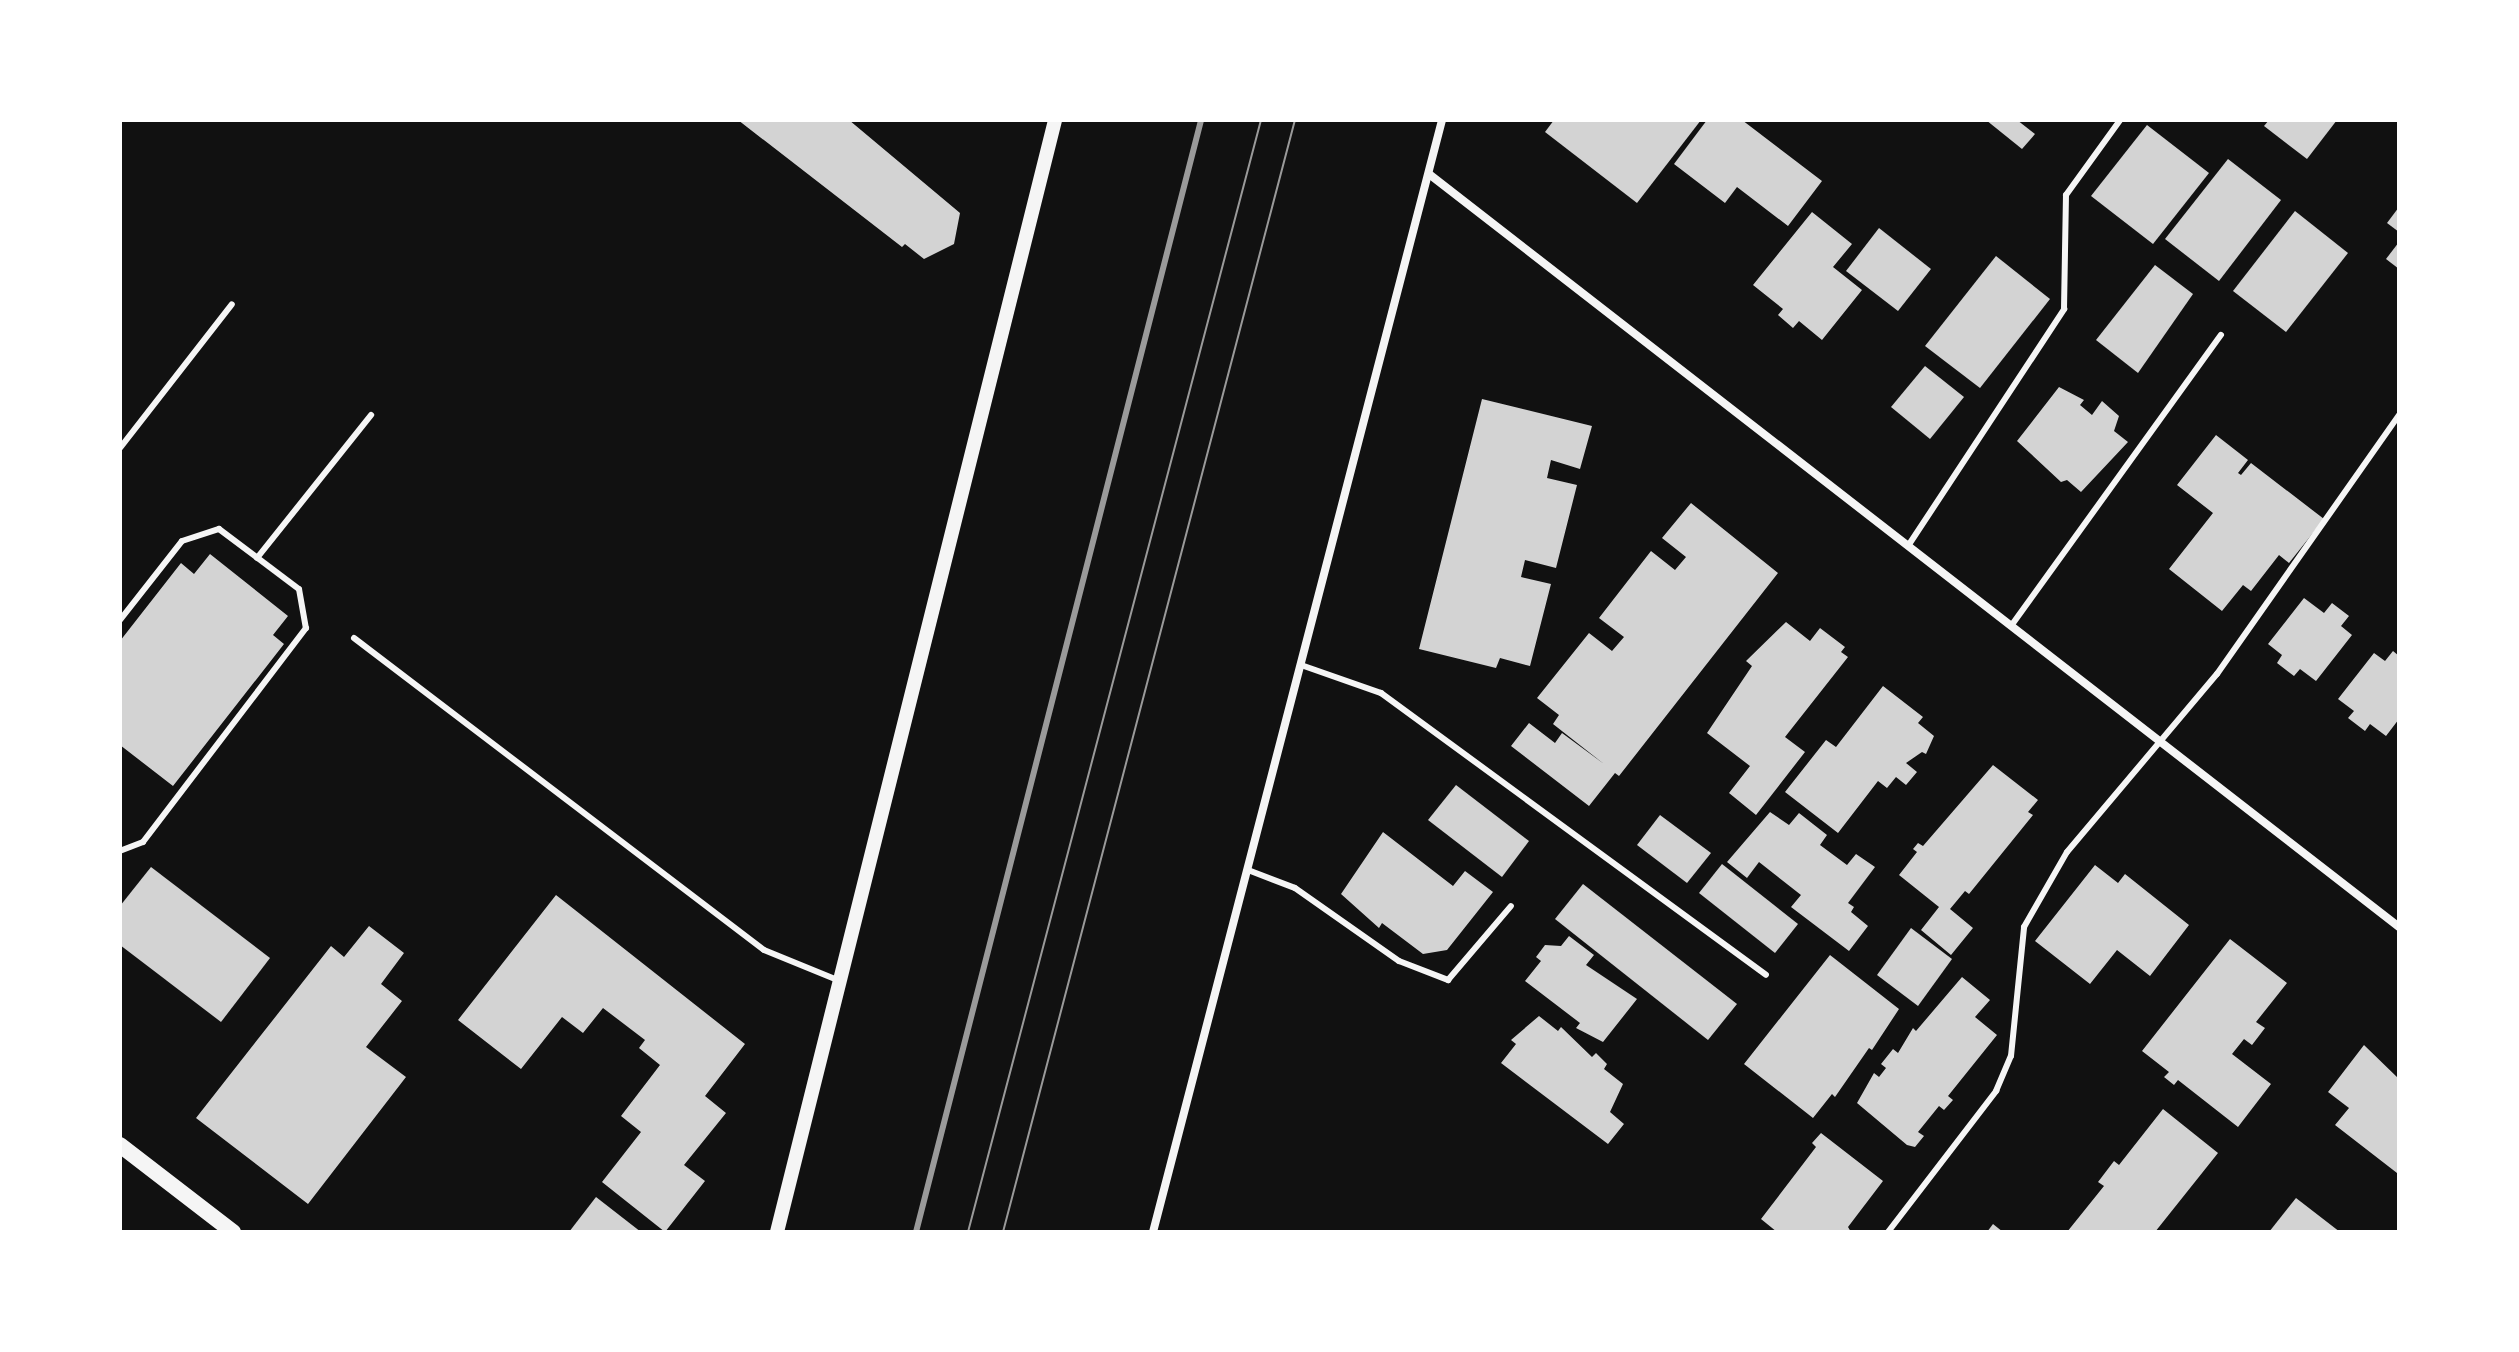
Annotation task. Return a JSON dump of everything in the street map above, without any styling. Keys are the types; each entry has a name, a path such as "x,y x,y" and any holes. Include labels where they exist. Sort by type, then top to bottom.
{"main road":[{"path":"120,1145 233,1232"}],"street":[{"path":"777,1232 1055,120"},
{"path":"1153,1232 1442,120"},
{"path":"1429,174 2399,927"}],"lane":[{"path":"1908,546 2064,309 2066,195 2120,120"},
{"path":"120,448 232,304"},
{"path":"2011,626 2221,335"},
{"path":"257,558 371,415"},
{"path":"1888,1232 1996,1091 2011,1056 2024,927 2067,852 2158,740 2217,674 2399,415"},
{"path":"120,620 182,541 219,529 299,589 306,628 143,842 120,851"},
{"path":"354,638 764,950 840,981"},
{"path":"1301,665 1381,693 1766,975"},
{"path":"1248,870 1295,888 1399,961 1448,980 1511,906"}],"building":[{"path":"738,120 849,120 960,213 954,244 924,259 905,244 902,247"},
{"path":"1554,120 1701,120 1637,203 1545,132"},
{"path":"1707,120 1742,120 1822,181 1788,226 1737,187 1725,203 1674,164"},
{"path":"1986,120 2017,120 2035,134 2022,149"},
{"path":"2269,120 2337,120 2307,159 2264,126"},
{"path":"2147,125 2209,173 2153,244 2091,196"},
{"path":"2228,159 2281,200 2219,281 2165,239"},
{"path":"2399,207 2399,232 2387,223"},
{"path":"2295,211 2348,253 2286,332 2233,291"},
{"path":"1812,212 1852,244 1833,267 1862,290 1822,340 1799,321 1793,328 1778,315 1783,309 1753,285"},
{"path":"1879,228 1931,269 1898,311 1846,271"},
{"path":"2399,242 2399,269 2386,259"},
{"path":"1996,256 2050,299 1980,388 1925,346"},
{"path":"2155,265 2193,294 2138,373 2096,340"},
{"path":"1925,366 1964,397 1930,439 1891,407"},
{"path":"2059,387 2084,400 2080,405 2092,415 2102,401 2119,416 2114,431 2128,442 2081,492 2067,480 2061,482 2017,441"},
{"path":"1482,399 1592,426 1580,469 1551,460 1547,478 1577,485 1556,568 1525,560 1521,577 1551,584 1530,666 1500,658 1496,668 1419,649"},
{"path":"2216,435 2248,460 2238,473 2241,475 2251,463 2324,519 2289,563 2279,555 2251,591 2243,585 2222,611 2169,569 2213,513 2177,485"},
{"path":"1691,503 1778,573 1619,776 1615,773 1589,806 1511,746 1529,723 1555,743 1562,733 1604,764 1553,724 1559,715 1537,698 1589,633 1612,651 1624,637 1599,618 1651,551 1675,570 1686,557 1662,538"},
{"path":"210,554 288,616 273,635 284,644 173,786 120,745 120,641 181,563 194,574"},
{"path":"2304,598 2324,613 2332,603 2349,616 2341,626 2352,635 2316,681 2300,669 2294,676 2277,663 2282,655 2268,644"},
{"path":"1786,622 1810,641 1820,628 1845,647 1841,652 1848,657 1785,737 1805,752 1756,815 1729,793 1750,766 1707,733 1752,666 1746,661"},
{"path":"2393,651 2399,656 2399,719 2386,736 2370,724 2365,731 2348,718 2354,711 2338,699 2374,653 2385,661"},
{"path":"1883,686 1923,717 1918,723 1934,736 1926,754 1922,752 1906,763 1917,772 1906,785 1896,777 1887,788 1878,781 1838,833 1785,792 1826,740 1836,747"},
{"path":"1993,765 2038,800 2028,812 2033,815 1969,894 1965,891 1950,909 1973,928 1951,955 1921,930 1939,907 1899,875 1917,852 1913,849 1918,843 1923,846"},
{"path":"1456,785 1529,841 1502,877 1428,820"},
{"path":"1770,812 1789,825 1799,813 1827,835 1820,845 1847,865 1856,854 1875,867 1848,903 1854,907 1851,912 1868,926 1849,951 1791,907 1801,895 1759,862 1747,878 1727,862"},
{"path":"1660,815 1711,853 1687,883 1637,845"},
{"path":"1383,832 1453,886 1465,871 1493,892 1447,950 1423,954 1382,923 1379,928 1341,894"},
{"path":"1722,864 1798,924 1775,953 1699,893"},
{"path":"2095,865 2118,883 2125,874 2189,925 2150,976 2117,950 2090,984 2035,941"},
{"path":"151,867 270,958 221,1022 120,945 120,906"},
{"path":"1583,884 1737,1004 1708,1040 1555,919"},
{"path":"556,895 745,1044 705,1096 726,1113 684,1165 705,1181 665,1232 602,1182 641,1132 621,1116 660,1065 639,1048 645,1040 603,1008 583,1033 562,1017 521,1069 458,1020"},
{"path":"369,926 404,953 381,984 402,1001 366,1047 406,1077 308,1204 196,1118 331,946 344,957"},
{"path":"1911,928 1952,959 1918,1006 1877,975"},
{"path":"1569,936 1594,955 1586,965 1637,999 1603,1042 1576,1028 1580,1023 1525,981 1541,961 1536,957 1545,945 1561,946"},
{"path":"2230,939 2287,983 2256,1022 2265,1028 2252,1045 2244,1039 2232,1054 2271,1084 2238,1127 2178,1080 2174,1085 2164,1077 2169,1072 2142,1051"},
{"path":"1830,955 1899,1009 1835,1097 1832,1094 1813,1118 1744,1064"},
{"path":"1962,977 1990,1000 1975,1017 1997,1035 1948,1096 1953,1100 1944,1110 1939,1106 1918,1132 1924,1136 1915,1147 1907,1145 1857,1103 1874,1073 1879,1077 1886,1068 1881,1064 1893,1049 1898,1053 1913,1028 1916,1031"},
{"path":"1539,1016 1558,1031 1561,1027 1592,1057 1596,1053 1607,1064 1604,1069 1623,1084 1610,1112 1624,1124 1608,1144 1501,1063 1516,1044 1511,1040"},
{"path":"2364,1045 2399,1079 2397,1173 2335,1125 2349,1108 2328,1092"},
{"path":"2163,1109 2218,1153 2155,1232 2067,1232 2104,1186 2098,1182 2114,1161 2119,1165"},
{"path":"1821,1133 1883,1181 1848,1227 1851,1232 1777,1232 1761,1219 1816,1147 1812,1143"},
{"path":"596,1197 641,1232 569,1232"},
{"path":"2296,1198 2340,1232 2269,1232"},
{"path":"1993,1224 2003,1232 1987,1232"}],"tram line":[{"path":"968,1232 1261,120"},
{"path":"1003,1232 1295,120"}],"railway":[{"path":"916,1232 1201,120"}]}
